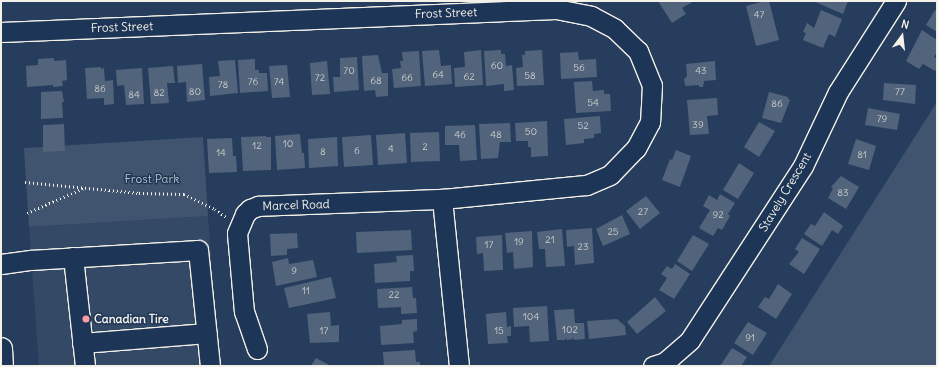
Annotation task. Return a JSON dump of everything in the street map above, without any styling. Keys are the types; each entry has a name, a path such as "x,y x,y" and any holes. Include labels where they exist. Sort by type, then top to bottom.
{"main road":[{"path":"1,349 2,366"}],"street":[{"name":"Stavely Crescent","path":"653,366 664,362 690,340 803,166 838,92 896,1"},
{"name":"Frost Street","path":"1,32 556,9 590,16 615,29 638,50 652,85 650,122 636,148 610,175 586,185 442,199"},
{"name":"Marcel Road","path":"239,226 245,214 250,209 258,206 442,199"},
{"path":"442,199 459,366"},
{"path":"239,226 238,233 244,312 257,349"},
{"path":"1,264 73,257 198,250 210,366"},
{"path":"73,257 85,366"},
{"path":"82,343 207,334"}],"path":[{"path":"25,182 139,193 184,194 214,209 239,226"},
{"path":"27,213 84,188"}],"shaded area":[{"path":"208,216 219,366 39,366 29,227"}],"green space":[{"path":"937,102 937,366 769,366"},
{"name":"Frost Park","path":"203,137 208,216 29,227 24,148"}],"building":[{"path":"658,1 694,1 682,8 686,14 672,23"},
{"path":"769,1 779,40 756,46 746,6"},
{"path":"813,1 848,1 843,14"},
{"path":"821,10 842,19 835,37 829,34 823,48 803,40 806,33 803,32 807,23 814,28"},
{"path":"935,10 937,11 937,32 926,25"},
{"path":"922,30 937,40 937,52 934,57 937,58 937,68 935,71 923,64 919,69 906,61"},
{"path":"439,50 441,66 451,65 452,84 425,86 422,51"},
{"path":"481,50 483,85 455,87 454,68 465,67 464,52"},
{"path":"501,50 501,54 505,54 506,66 512,65 514,90 504,91 504,84 486,86 484,51"},
{"path":"542,50 544,85 517,86 516,68 523,67 522,55 525,55 525,51"},
{"path":"419,51 421,86 394,88 392,69 401,68 400,61 403,61 402,52"},
{"path":"578,52 579,60 596,59 597,77 561,79 560,53"},
{"path":"378,55 382,73 388,73 388,96 376,97 375,90 364,91 362,56"},
{"path":"357,57 359,90 334,92 333,77 340,77 340,58"},
{"path":"54,58 54,61 66,60 67,80 62,81 63,86 53,87 53,85 27,87 26,66 38,65 38,59"},
{"path":"255,59 255,70 259,70 259,73 267,73 268,91 240,93 238,60"},
{"path":"235,60 238,93 210,96 209,77 220,76 218,61"},
{"path":"327,61 330,94 312,95 310,63"},
{"path":"715,61 716,80 704,81 703,87 699,87 699,85 685,85 684,79 687,76 686,64"},
{"path":"202,64 205,100 187,102 186,82 178,83 177,66"},
{"path":"287,65 290,97 272,98 269,66"},
{"path":"173,66 175,83 167,83 169,103 151,104 148,68"},
{"path":"101,67 101,69 104,68 105,81 113,80 114,104 104,105 104,98 87,99 85,68"},
{"path":"142,68 144,104 126,105 124,85 117,86 116,70"},
{"path":"592,81 593,91 604,90 604,94 610,94 611,111 576,113 574,82"},
{"path":"884,83 916,85 915,104 883,100"},
{"path":"62,91 64,102 62,102 63,118 41,119 41,92"},
{"path":"769,92 788,97 790,100 781,123 762,118"},
{"path":"717,98 718,115 707,116 709,134 690,135 687,100"},
{"path":"868,108 900,114 897,130 865,125"},
{"path":"600,116 601,133 594,134 594,138 584,139 584,143 566,145 564,119"},
{"path":"547,121 548,156 531,157 531,147 528,147 528,141 516,141 515,123"},
{"path":"759,122 775,131 759,157 744,147"},
{"path":"510,123 511,142 500,142 498,158 481,159 479,124"},
{"path":"64,124 65,151 43,152 43,125"},
{"path":"475,125 477,160 460,161 459,145 445,145 445,126"},
{"path":"439,132 440,161 411,162 410,133"},
{"path":"405,133 407,163 378,165 376,135"},
{"path":"300,134 305,168 277,170 275,136"},
{"path":"371,135 373,165 344,167 342,137"},
{"path":"241,137 271,137 271,170 243,171"},
{"path":"337,137 338,166 309,168 308,139"},
{"path":"232,138 233,156 236,156 237,172 209,173 207,139"},
{"path":"856,139 876,146 869,170 848,164"},
{"path":"676,150 691,156 680,187 662,180 670,159 672,160"},
{"path":"739,163 754,173 738,199 723,190"},
{"path":"841,176 859,187 846,209 828,198 833,188 831,187"},
{"path":"720,194 735,203 728,214 730,216 722,230 718,228 713,236 699,228 710,210 703,206 709,195 717,200"},
{"path":"646,196 660,213 640,229 626,211"},
{"path":"824,212 843,226 838,234 832,230 822,246 804,234 811,224 815,226"},
{"path":"622,215 630,234 603,246 596,229"},
{"path":"592,228 594,263 575,265 574,246 567,247 566,230"},
{"path":"562,229 565,266 546,267 545,249 539,249 537,232"},
{"path":"411,230 412,250 357,253 356,232"},
{"path":"532,231 533,267 514,269 513,252 507,253 505,233"},
{"path":"297,233 298,248 287,249 287,255 271,256 270,234"},
{"path":"502,235 503,270 484,271 483,253 477,254 476,237"},
{"path":"693,235 709,244 692,271 677,261"},
{"path":"802,238 820,249 804,274 789,264 799,252 795,249"},
{"path":"413,255 414,271 410,271 410,281 375,283 374,264 397,262 396,256"},
{"path":"288,258 289,264 313,260 317,277 276,286 272,262"},
{"path":"675,264 690,274 674,299 659,290 667,278 661,274 667,266 672,269"},
{"path":"331,277 336,298 289,308 284,288"},
{"path":"778,284 792,294 776,319 758,307 765,297 769,299"},
{"path":"412,287 413,298 416,298 417,313 401,314 401,307 378,308 377,289"},
{"path":"655,297 666,311 637,334 627,322"},
{"path":"547,306 549,341 530,342 529,326 514,327 513,308"},
{"path":"574,309 575,323 584,323 585,339 574,340 574,337 573,339 567,340 565,338 565,340 557,340 554,310"},
{"path":"330,312 331,326 339,325 339,342 310,343 307,314"},
{"path":"506,312 507,327 511,326 511,336 507,336 508,343 488,344 486,314"},
{"path":"417,319 417,331 413,332 414,343 381,345 380,326 402,324 402,320"},
{"path":"617,319 625,326 626,335 589,339 587,321"},
{"path":"748,322 767,333 753,355 734,343"},
{"path":"732,348 747,357 741,366 720,366"},
{"path":"415,350 416,362 420,362 420,366 384,366 383,352"},
{"path":"316,358 331,366 311,366"}],"place":[{"name":"Canadian Tire","path":"86,319"}]}
